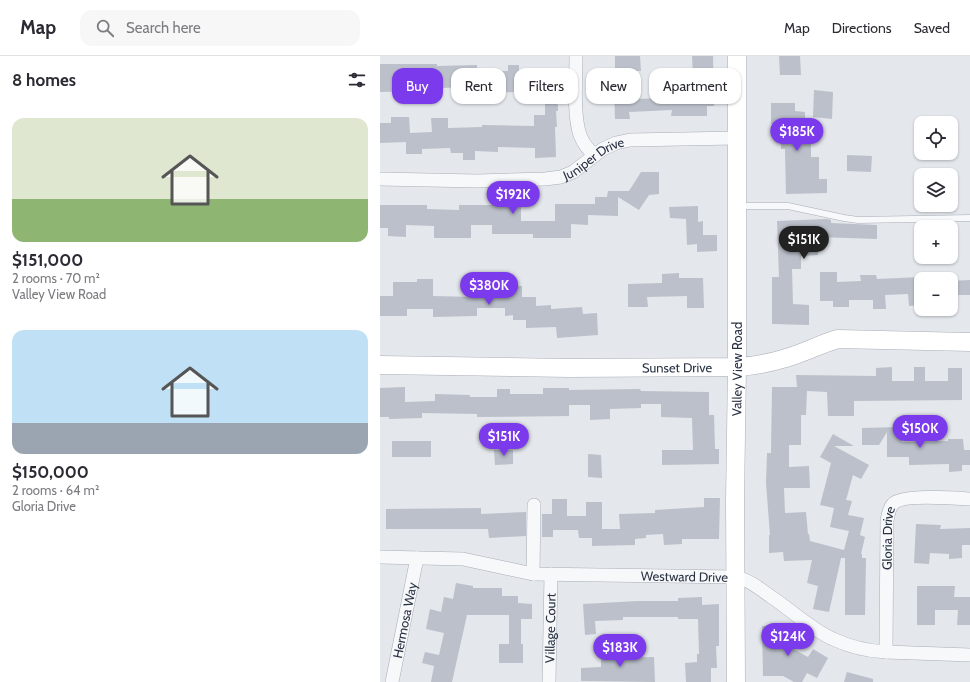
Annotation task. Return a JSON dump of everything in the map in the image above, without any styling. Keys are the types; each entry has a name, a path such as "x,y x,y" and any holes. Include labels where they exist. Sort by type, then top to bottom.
{"street":[{"path":"576,56 576,104 578,126 580,136 585,146 595,155"},
{"name":"Valley View Road","path":"736,682 735,501 737,367 737,56"},
{"name":"Juniper Drive","path":"380,179 476,181 545,180 561,177 573,172 595,155 616,143 630,140 736,138"},
{"name":"Sunset Drive","path":"380,365 569,368 737,367 787,358 826,342 838,339 970,342"},
{"name":"Gloria Drive","path":"886,652 887,521 892,504 901,499 911,498 970,499"},
{"path":"533,574 534,505"},
{"name":"Westward Drive","path":"380,557 463,559 533,574 736,577 749,582 785,605 817,630 832,639 854,647 886,652 970,655"},
{"name":"Hermosa Way","path":"392,682 417,558"},
{"name":"Village Court","path":"549,682 551,574"}],"lane":[{"path":"736,206 788,206 858,220 970,218"}],"building":[{"path":"615,56 640,56 641,68 615,68"},
{"path":"692,56 713,56 713,68 693,68"},
{"path":"779,56 800,56 801,75 780,75"},
{"path":"380,64 437,64 437,66 477,65 477,68 451,68 451,88 443,88 443,68 392,68 392,92 380,92"},
{"path":"508,65 519,65 519,68 514,68 514,92 506,92 506,71 508,71"},
{"path":"814,90 833,92 832,119 813,117"},
{"path":"641,99 649,99 649,104 714,104 714,106 707,106 707,116 671,116 672,110 629,112 630,119 615,119 615,104 641,104"},
{"path":"771,103 795,103 795,111 805,112 805,139 811,139 811,157 819,157 819,179 827,179 827,193 786,194 785,149 781,149 781,124 771,124"},
{"path":"545,104 558,104 558,111 556,111 557,127 555,127 556,157 535,158 535,148 498,147 498,152 475,151 475,160 463,160 463,153 451,153 450,148 422,149 422,154 406,154 406,142 380,143 380,123 391,123 391,117 409,117 410,133 432,132 431,118 448,118 448,128 482,127 482,125 534,126 534,115 545,115"},
{"path":"847,155 872,156 871,172 847,171"},
{"path":"641,172 659,172 659,194 649,195 639,210 618,197 618,216 588,215 588,225 571,224 571,238 533,238 533,234 492,234 492,225 471,225 471,238 434,238 434,226 406,225 406,237 388,236 388,228 380,228 380,205 427,205 427,209 459,210 459,205 521,205 521,221 555,221 555,204 595,204 595,197 607,197 608,191 629,191"},
{"path":"698,206 698,222 703,221 703,235 717,235 717,251 697,252 697,244 687,245 686,219 670,218 669,207"},
{"path":"831,220 831,223 877,225 877,239 818,237 818,255 801,256 801,269 792,269 793,304 809,305 809,325 772,324 772,277 779,277 777,221"},
{"path":"820,272 837,272 837,282 861,281 860,275 876,275 877,279 914,277 914,306 909,306 908,294 885,295 886,309 873,309 873,300 849,300 849,307 833,307 833,301 820,301"},
{"path":"679,273 679,278 703,278 704,308 687,308 687,296 647,297 648,307 628,307 628,284 662,283 662,274"},
{"path":"475,277 492,277 492,287 522,286 522,297 536,297 536,306 551,305 551,309 582,307 583,314 597,313 598,335 557,338 556,327 526,328 526,320 513,320 513,315 505,316 505,308 477,308 477,316 433,317 433,309 407,309 407,316 380,316 380,296 393,296 393,282 417,282 417,279 433,279 433,296 475,297"},
{"path":"970,280 970,295 958,295 958,281"},
{"path":"892,367 892,381 914,381 914,367 925,367 925,381 948,381 948,368 962,368 962,400 854,401 854,416 828,416 827,392 807,391 806,415 801,415 801,445 789,445 789,467 809,466 810,488 784,488 785,513 806,512 810,541 844,550 849,531 830,527 834,508 820,505 831,463 820,457 833,434 854,446 834,446 869,465 861,479 853,475 846,500 852,501 848,515 864,518 860,535 865,537 861,554 862,558 866,558 865,615 845,615 845,558 841,558 829,612 813,609 818,586 807,583 812,560 784,561 783,552 769,553 770,535 766,483 767,453 771,453 772,387 797,387 796,375 876,376 876,368"},
{"path":"405,387 405,402 435,401 435,394 470,395 470,397 497,397 497,389 510,389 510,394 543,394 543,388 569,388 569,390 640,389 641,391 709,392 709,415 714,415 715,449 719,449 719,464 662,465 662,450 693,450 692,418 661,417 661,404 641,404 641,408 610,409 610,419 590,420 590,405 569,405 569,416 477,417 477,414 422,413 422,418 389,419 389,417 380,417 380,388"},
{"path":"901,427 902,442 948,441 948,439 963,439 964,450 970,450 970,465 962,465 962,471 949,472 949,464 909,465 909,457 887,457 887,432 879,445 862,445 862,428"},
{"path":"392,441 431,441 431,457 392,457"},
{"path":"494,450 513,450 513,464 495,465"},
{"path":"588,454 601,455 602,478 588,477"},
{"path":"704,498 720,498 719,539 682,539 682,544 664,545 663,534 646,535 646,538 635,539 635,545 592,546 592,538 579,538 578,530 553,530 553,537 542,537 542,514 552,514 552,499 567,499 567,516 586,516 586,502 602,502 602,529 620,529 619,514 655,513 655,510 704,507"},
{"path":"481,508 481,514 526,512 526,536 489,538 488,529 386,529 386,509"},
{"path":"916,524 941,525 940,529 970,528 970,545 962,545 962,558 949,559 949,554 930,553 929,564 914,563"},
{"path":"456,583 473,586 473,588 502,588 502,596 518,596 518,603 532,604 532,619 521,619 523,663 499,663 499,644 509,644 509,615 467,615 452,682 431,682 434,666 422,663 425,652 439,655 444,633 426,629 430,609 441,612 444,597 453,599"},
{"path":"917,586 955,586 954,597 970,597 970,625 957,625 958,610 935,610 935,625 917,625"},
{"path":"702,597 702,605 719,604 719,646 716,646 717,668 711,668 711,682 686,682 685,663 697,662 697,654 699,654 698,619 678,619 678,617 623,617 623,620 595,621 596,634 585,635 583,604 638,601 678,601 678,598"},
{"path":"778,625 778,635 793,634 793,649 808,657 813,649 828,658 817,678 807,673 802,682 794,682 783,676 763,676 762,626"},
{"path":"601,645 619,645 619,658 654,657 655,682 581,681 581,668 601,667"},
{"path":"847,672 873,679 873,682 844,682"}]}
